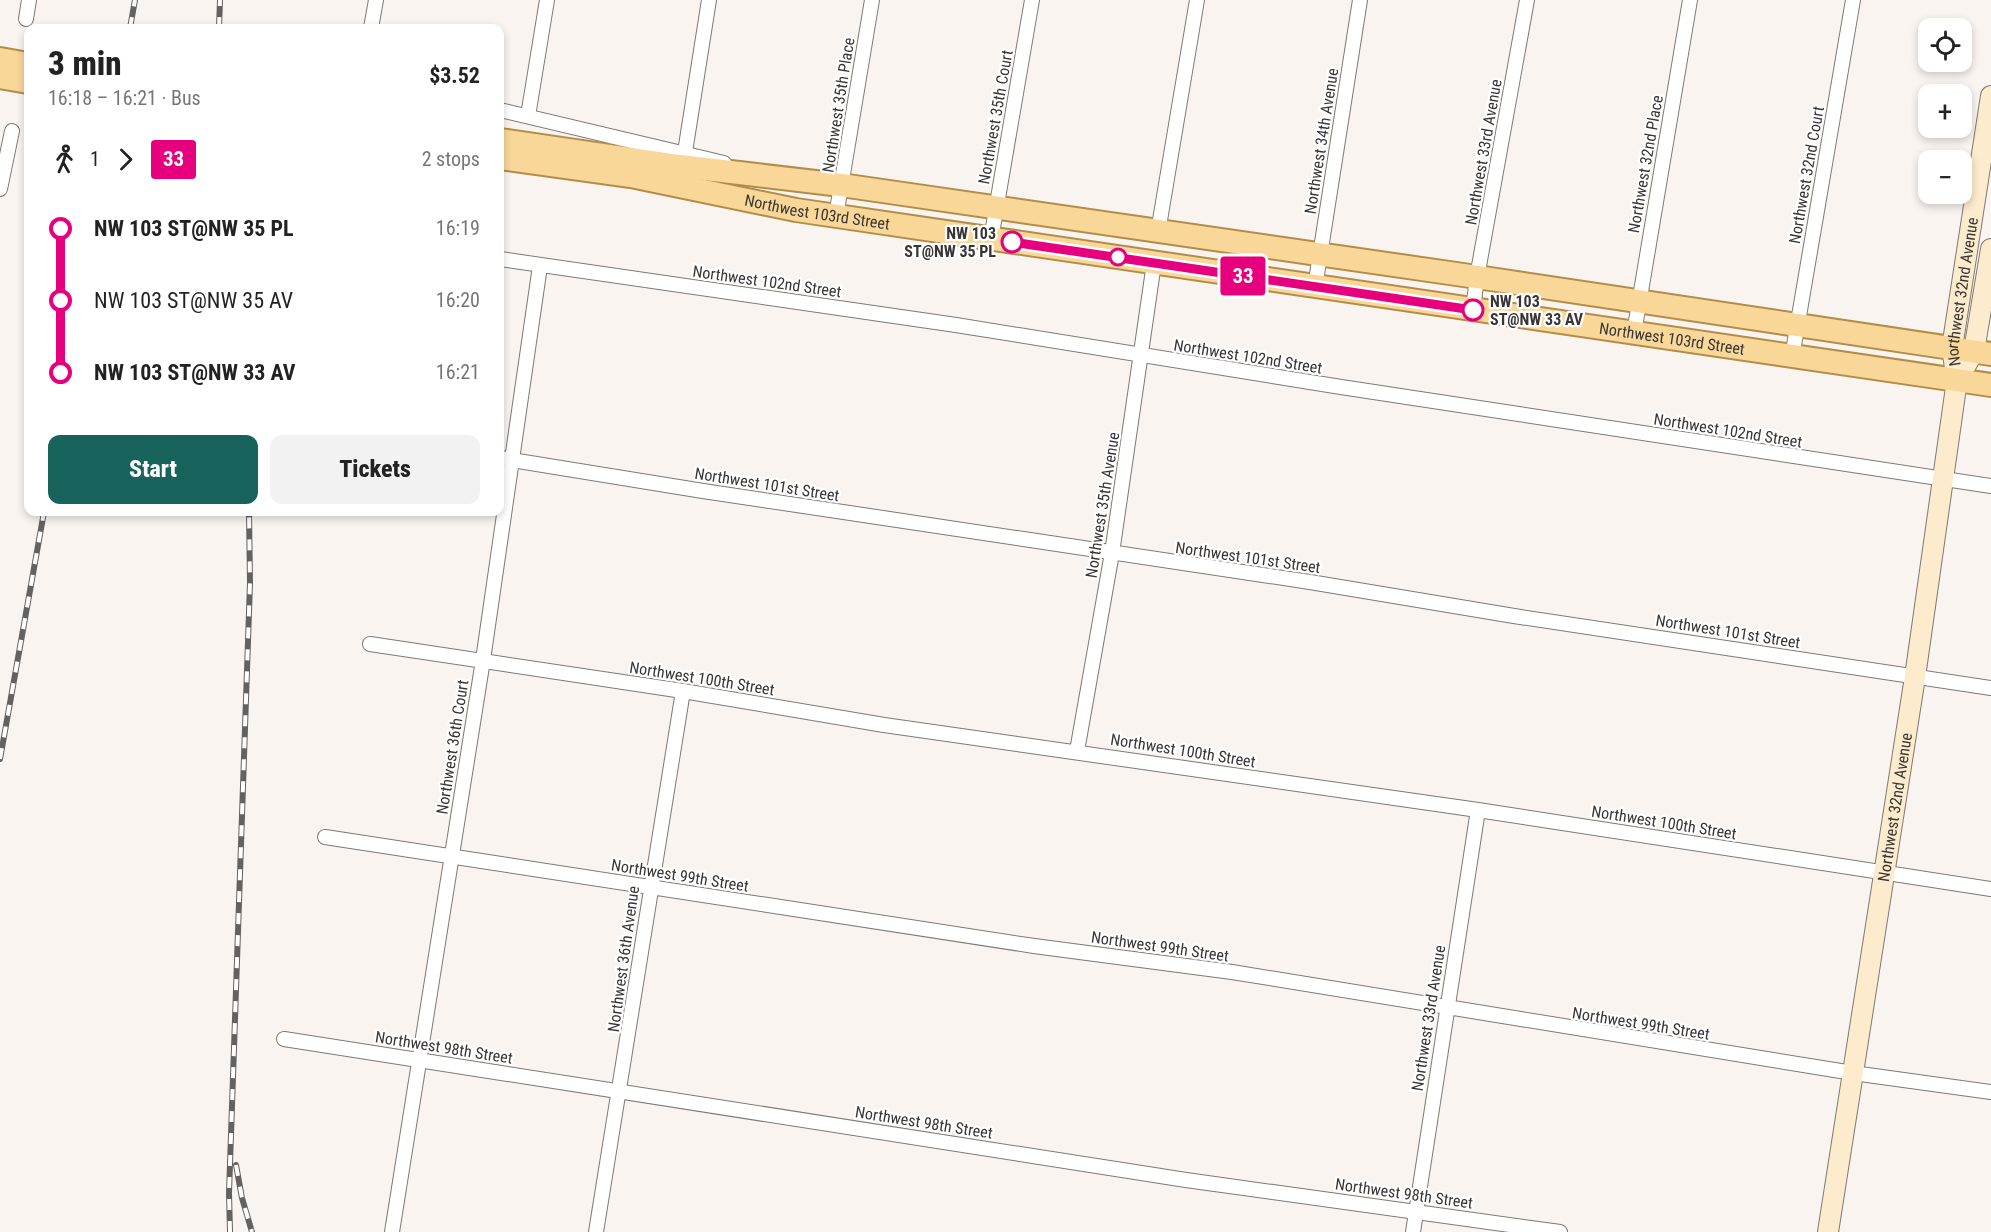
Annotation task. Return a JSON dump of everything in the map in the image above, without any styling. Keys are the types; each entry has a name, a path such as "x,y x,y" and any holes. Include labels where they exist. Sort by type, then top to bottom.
{"main road":[{"path":"0,59 24,63"},
{"path":"0,77 24,81"},
{"name":"Northwest 32nd Avenue","path":"1972,351 1991,96"},
{"name":"Northwest 103rd Street","path":"504,141 671,165 841,185 1972,351"},
{"name":"Northwest 103rd Street","path":"504,159 631,176 778,207 836,216 1991,386"},
{"path":"1071,251 1082,242 1098,240 1132,244 1145,241 1158,232"},
{"path":"1154,263 1162,253 1178,246 1228,250 1241,243"},
{"name":"Northwest 32nd Avenue","path":"1828,1232 1915,677 1957,380 1972,351 1991,249"}],"street":[{"path":"26,19 29,0"},
{"path":"372,24 376,0"},
{"path":"528,116 547,0"},
{"path":"685,152 709,0"},
{"name":"Northwest 35th Place","path":"836,216 872,0"},
{"name":"Northwest 35th Court","path":"991,239 1032,0"},
{"path":"1158,232 1197,0"},
{"name":"Northwest 34th Avenue","path":"1315,287 1360,0"},
{"name":"Northwest 33rd Avenue","path":"1473,310 1527,0"},
{"name":"Northwest 32nd Place","path":"1634,333 1690,0"},
{"name":"Northwest 32nd Court","path":"1792,357 1853,0"},
{"name":"Northwest 103rd Street","path":"504,111 685,152 766,176"},
{"path":"0,189 12,131"},
{"name":"Northwest 102nd Street","path":"504,260 956,325 1991,486"},
{"name":"Northwest 35th Avenue","path":"1077,751 1112,553 1154,263"},
{"name":"Northwest 36th Court","path":"504,476 540,266"},
{"name":"Northwest 101st Street","path":"506,459 1991,688"},
{"name":"Northwest 36th Court","path":"392,1232 483,660 499,516"},
{"name":"Northwest 100th Street","path":"370,644 683,691 884,725 1478,810 1991,889"},
{"name":"Northwest 36th Avenue","path":"596,1232 683,691"},
{"name":"Northwest 33rd Avenue","path":"1413,1232 1478,810"},
{"name":"Northwest 99th Street","path":"325,837 1034,946 1232,972 1852,1073 1991,1092"},
{"name":"Northwest 98th Street","path":"284,1039 1186,1180 1560,1232"}],"railway":[{"path":"131,24 135,0"},
{"path":"219,24 220,0"},
{"path":"0,759 43,516"},
{"path":"230,1232 229,1193 250,583 249,516"},
{"path":"236,1165 242,1198 252,1232"}],"bus line":[{"name":"33","path":"1012,242 1473,310"}],"place":[{"name":"NW 103 ST@NW 35 PL","path":"1012,242"},
{"name":"NW 103 ST@NW 33 AV","path":"1473,310"}]}
